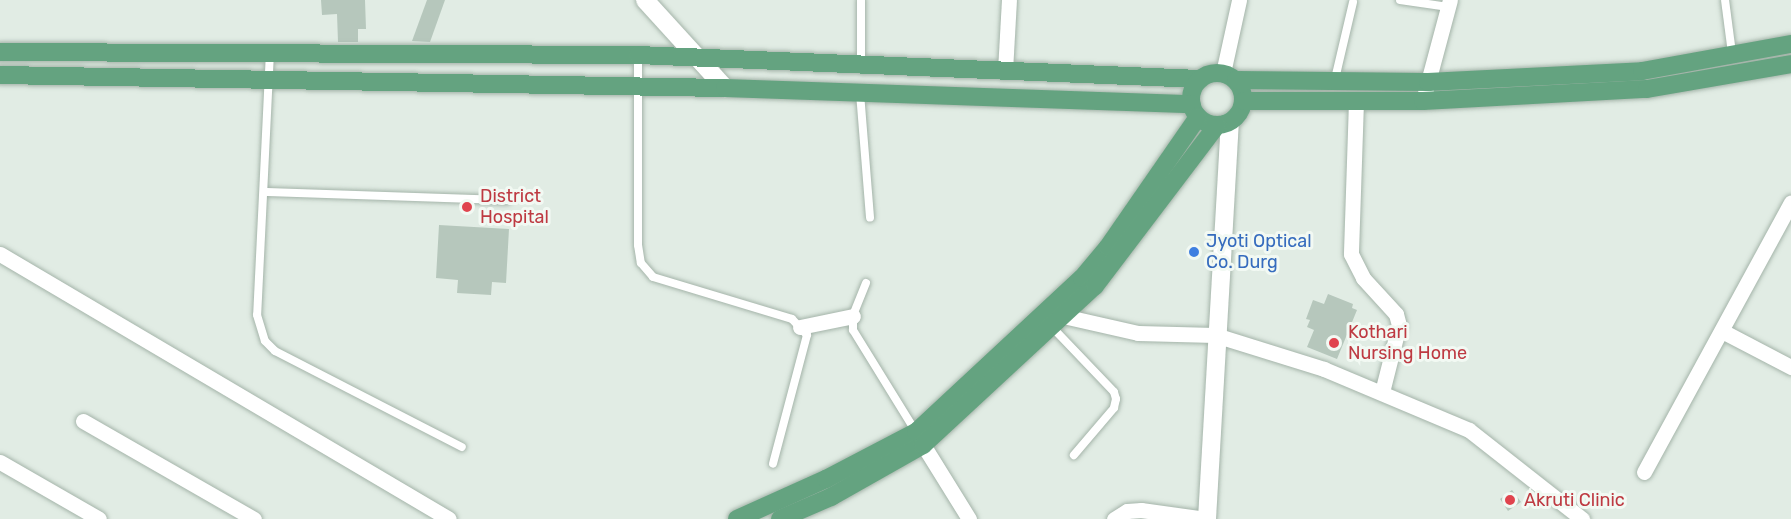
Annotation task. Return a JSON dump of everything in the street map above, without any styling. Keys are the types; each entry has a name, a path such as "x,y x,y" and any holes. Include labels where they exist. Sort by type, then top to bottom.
{"main road":[{"path":"0,52 270,51 638,55 1200,79 1229,76 1335,81 1428,82 1642,71 1791,44"},
{"path":"1244,101 1423,101 1647,89 1791,64"},
{"path":"1642,71 1647,89"},
{"path":"0,75 636,86 860,93 1195,111 1224,123"},
{"path":"1229,76 1244,101"},
{"path":"1052,320 1108,247 1195,111 1192,91 1200,79"},
{"path":"780,519 831,497 920,439 1052,320 1095,286 1224,123 1239,113 1244,101"},
{"path":"736,519 920,439"}],"street":[{"path":"645,0 725,88"},
{"path":"1005,70 1009,0"},
{"path":"1229,76 1239,0"},
{"path":"1423,101 1449,3"},
{"path":"1356,101 1351,254 1362,278 1396,314 1399,325 1382,392"},
{"path":"1114,519 1127,511 1141,510 1207,519 1224,123"},
{"path":"1644,472 1791,202"},
{"path":"0,254 449,519"},
{"path":"801,327 853,316"},
{"path":"1052,320 1138,333 1215,335 1382,392 1469,430 1582,519"},
{"path":"1722,331 1790,364"},
{"path":"83,421 254,519"},
{"path":"920,439 969,519"},
{"path":"0,462 99,519"}],"lane":[{"path":"861,0 861,64"},
{"path":"1335,81 1352,1 1362,0"},
{"path":"1400,0 1449,3"},
{"path":"1725,0 1732,55"},
{"path":"270,51 257,315 265,341 275,351 462,447"},
{"path":"638,55 636,86 638,244 641,263 653,277 792,319 807,335 772,464"},
{"path":"860,93 870,218"},
{"path":"264,192 507,200"},
{"path":"866,284 853,316 853,330 859,345 920,439"},
{"path":"1052,320 1114,392 1116,399 1114,408 1074,455"}],"building":[{"path":"321,0 365,0 366,29 358,29 358,42 338,42 337,14 322,15"},
{"path":"427,0 445,0 430,42 412,41"},
{"path":"439,225 509,229 506,283 492,282 491,295 457,293 458,280 436,278"},
{"path":"1328,294 1353,304 1352,308 1357,310 1337,359 1307,347 1314,330 1307,327 1310,320 1306,319 1313,300 1324,304"},
{"path":"1512,490 1521,502 1508,511 1500,499"}],"place":[{"name":"District Hospital","path":"467,207"},
{"name":"Jyoti Optical Co. Durg","path":"1194,252"},
{"name":"Kothari Nursing Home","path":"1334,343"},
{"name":"Akruti Clinic","path":"1510,500"}]}
